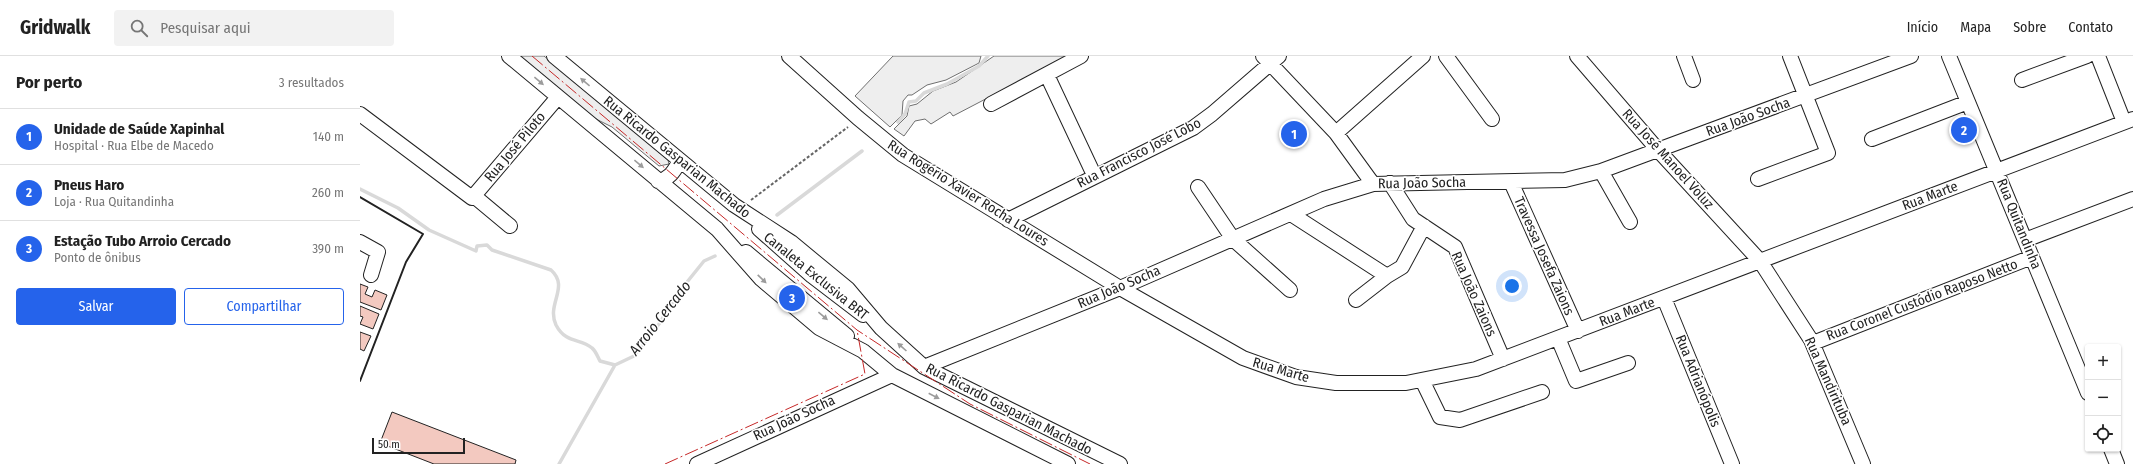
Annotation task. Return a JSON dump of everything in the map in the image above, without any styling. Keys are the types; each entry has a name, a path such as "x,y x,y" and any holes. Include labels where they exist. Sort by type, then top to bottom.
{"street":[{"name":"Rua Ricardo Gasparian Machado","path":"509,56 717,229 761,279 819,328 863,352 892,374 1068,464"},
{"name":"Rua Ricardo Gasparian Machado","path":"554,56 737,207"},
{"name":"Rua Rogério Xavier Rocha Loures","path":"789,56 858,118 903,155 1120,288"},
{"path":"991,104 1081,56"},
{"path":"1336,133 1423,56"},
{"path":"1446,56 1492,119"},
{"name":"Rua José Manoel Voluz","path":"1577,56 1658,150 1760,261"},
{"path":"1684,56 1693,80"},
{"path":"1758,179 1828,153 1790,56"},
{"name":"Rua João Socha","path":"924,366 1120,288 1324,199 1373,184 1565,180 1601,171 1805,95 1890,60 1911,56"},
{"name":"Rua Quitandinha","path":"1949,56 2085,386"},
{"path":"2022,80 2087,56"},
{"path":"2098,56 2129,120"},
{"path":"1271,59 1336,133 1373,184"},
{"name":"Rua Francisco José Lobo","path":"1008,220 1094,175 1192,128 1212,114 1271,59"},
{"path":"1047,75 1094,175"},
{"name":"Rua José Piloto","path":"473,197 558,97"},
{"path":"1872,139 1968,102"},
{"path":"360,114 510,226"},
{"name":"Rua Marte","path":"1120,288 1243,358 1296,377 1336,383 1406,383 1476,369 2129,120"},
{"path":"658,181 665,180 671,176 680,161"},
{"path":"1601,171 1630,222"},
{"name":"Travessa Josefa Zaions","path":"1511,182 1578,330"},
{"name":"Rua João Zaions","path":"1390,183 1413,219 1455,247 1503,359"},
{"path":"1198,186 1233,239 1290,290"},
{"name":"Rua Coronel Custódio Raposo Netto","path":"2025,240 2133,199"},
{"name":"Canaleta Exclusiva BRT","path":"737,207 812,276 881,328"},
{"path":"1291,214 1387,276"},
{"path":"1356,300 1387,276 1402,267 1424,226"},
{"path":"360,242 378,252 371,275"},
{"name":"Rua Coronel Custódio Raposo Netto","path":"1813,343 2032,257"},
{"name":"Rua Mandirituba","path":"1760,261 1813,343 1863,464"},
{"name":"Rua Adrianópolis","path":"1664,298 1732,464"},
{"name":"Rua Ricardo Gasparian Machado","path":"881,328 924,366 1120,464"},
{"path":"1558,338 1576,381 1628,363"},
{"name":"Rua João Socha","path":"697,464 892,374"},
{"path":"1422,380 1440,417 1460,420 1542,392"},
{"path":"2112,452 2117,464"}],"path":[{"path":"737,207 858,118"}],"shaded area":[{"path":"519,56 544,56 668,160 669,164 659,166 612,127 590,116"},
{"path":"893,56 981,56 979,63 946,80 927,85 912,95 908,95 903,101 902,115 890,127 855,96"},
{"path":"994,56 1068,56 953,116 950,112 931,124 925,119 915,121 904,136 894,129 907,116 909,106 917,104 933,91 956,82"}],"building":[{"path":"360,284 368,287 365,294 372,297 375,290 387,295 381,310 360,302"},
{"path":"360,306 379,314 373,329 360,324 363,317 360,316"},
{"path":"360,332 371,336 364,351 360,349"},
{"path":"392,412 516,460 515,464 434,464 380,443"}],"waterway":[{"name":"Arroio Cercado","path":"898,122 905,114 909,102 916,101 924,93 947,84 979,66 988,56"},
{"name":"Arroio Cercado","path":"777,215 862,151"},
{"path":"360,189 398,208 429,230 476,251 477,246 487,245 492,250 551,270 556,276 558,283 554,317 556,325 560,331 569,338 592,348 600,361 615,365"},
{"name":"Arroio Cercado","path":"559,464 615,365 634,356 659,324 679,292 704,261 715,256"}],"wall":[{"path":"360,197 423,234 406,262 360,381"}],"power":[{"path":"532,56 857,330 970,404 1090,464"},
{"path":"665,464 865,374 857,330"}],"place":[{"name":"Pneus Haro","path":"1964,130"},
{"name":"Unidade de Saúde Xapinhal","path":"1294,134"},
{"name":"Estação Tubo Arroio Cercado","path":"792,298"}]}
